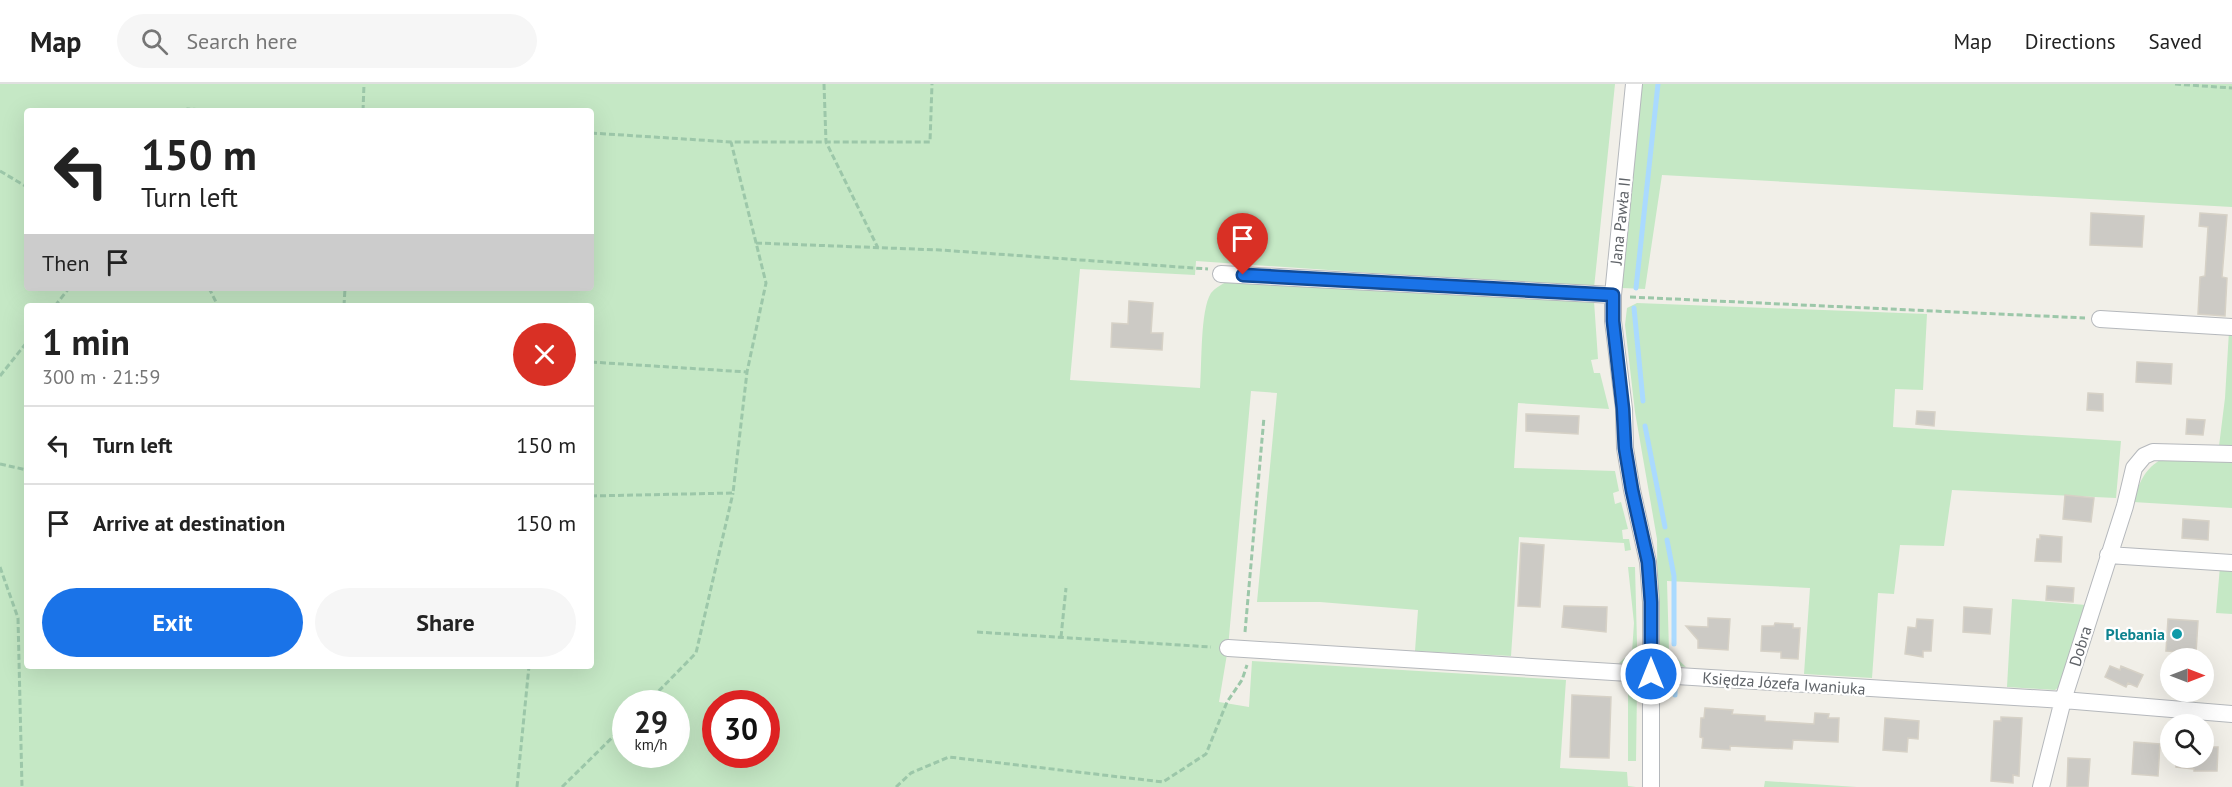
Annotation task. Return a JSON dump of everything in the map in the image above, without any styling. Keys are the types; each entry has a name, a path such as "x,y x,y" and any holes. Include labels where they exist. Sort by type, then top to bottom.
{"street":[{"name":"Jana Pawła II","path":"1634,84 1613,295 1613,321 1625,448 1648,562 1651,602 1651,787"},
{"path":"1221,274 1613,295"},
{"path":"2100,319 2232,327"},
{"name":"Dobra","path":"2041,787 2063,700 2125,506 2134,468 2144,456 2153,452 2232,454"},
{"path":"2108,555 2232,563"},
{"name":"Księdza Józefa Iwaniuka","path":"1241,649 2063,700 2232,714"}],"path":[{"path":"363,108 364,84"},
{"path":"824,84 826,142 879,248"},
{"path":"594,133 731,142 930,142 932,84"},
{"path":"2175,84 2232,88"},
{"path":"660,690 696,653 734,493 747,372 766,283 731,142"},
{"path":"0,171 24,185"},
{"path":"756,243 879,248 1204,268 1221,274"},
{"path":"57,303 67,291"},
{"path":"1613,295 2100,319"},
{"path":"0,376 24,346"},
{"path":"594,362 747,372"},
{"path":"896,787 911,773 949,757 1163,782 1206,754 1227,702 1242,680 1241,649 1264,417"},
{"path":"0,464 24,469"},
{"path":"594,496 734,493"},
{"path":"0,567 18,618 22,787"},
{"path":"1061,637 1066,588"},
{"path":"977,632 1241,649"},
{"path":"517,787 529,669"},
{"path":"562,787 612,738"}],"green space":[{"path":"0,84 1615,84 1594,288 1196,261 1195,275 1080,269 1070,380 1200,388 1203,325 1207,301 1213,291 1226,282 1594,301 1598,359 1591,360 1594,373 1600,373 1609,409 1518,403 1514,468 1615,471 1619,491 1613,493 1615,504 1621,502 1628,529 1622,530 1623,539 1629,539 1631,550 1625,551 1624,543 1519,537 1511,656 1415,651 1418,610 1320,602 1257,602 1277,393 1251,391 1228,648 1219,702 1249,707 1252,661 1566,680 1560,768 1627,772 1628,786 1636,787 0,787"},
{"path":"1642,84 2232,84 2232,207 1662,175 1645,289 1622,288"},
{"path":"1637,303 1927,314 1923,390 1895,389 1893,427 2121,441 2116,498 1952,490 1944,546 1900,545 1894,594 1878,593 1872,678 1804,674 1810,588 1667,581 1669,651 1686,667 1665,665 1658,655 1657,539 1635,412 1625,325 1627,308"},
{"path":"2229,331 2232,331 2232,446 2219,446 2225,398"},
{"path":"2162,459 2232,461 2232,508 2133,502 2143,477"},
{"path":"2220,566 2232,567 2232,614 2216,613"},
{"path":"1628,567 1635,567 1637,653 1628,664 1619,663 1632,652 1634,623"},
{"path":"2012,599 2086,605 2063,684 2055,690 2007,687"},
{"path":"1628,684 1637,688 1636,761 1628,761"},
{"path":"1765,781 1857,787 1764,787"}],"building":[{"path":"2091,213 2144,216 2142,247 2090,245"},
{"path":"2200,213 2227,215 2222,277 2227,278 2225,316 2198,314 2200,277 2205,276 2208,227 2199,226"},
{"path":"1129,301 1153,303 1151,333 1163,333 1162,350 1111,347 1112,323 1128,324"},
{"path":"2137,362 2172,364 2171,384 2136,382"},
{"path":"2088,393 2103,394 2103,411 2087,410"},
{"path":"1917,411 1935,412 1934,426 1916,424"},
{"path":"1526,414 1579,416 1578,434 1526,431"},
{"path":"2187,419 2205,420 2203,435 2186,434"},
{"path":"2065,495 2094,498 2091,522 2063,519"},
{"path":"2183,519 2209,521 2208,540 2182,538"},
{"path":"2040,535 2062,537 2061,562 2035,561 2037,539 2040,539"},
{"path":"1521,543 1544,545 1540,607 1518,606"},
{"path":"2047,586 2074,588 2073,602 2046,600"},
{"path":"1564,606 1607,607 1606,632 1562,627"},
{"path":"1964,607 1992,609 1990,634 1963,632"},
{"path":"1708,618 1730,619 1728,650 1698,648 1698,640 1686,626 1708,627"},
{"path":"1917,619 1933,620 1931,651 1923,651 1923,657 1905,654 1908,627 1916,628"},
{"name":"Plebania","path":"2168,619 2198,621 2196,648 2166,648"},
{"path":"1775,623 1793,624 1793,628 1800,628 1798,659 1781,658 1781,652 1761,651 1762,626 1774,626"},
{"path":"2110,666 2120,670 2121,666 2143,675 2137,687 2128,683 2126,687 2105,677"},
{"path":"1572,695 1611,697 1609,758 1570,757"},
{"path":"1705,708 1733,710 1732,714 1765,716 1765,721 1814,724 1815,713 1829,714 1828,718 1839,718 1838,742 1793,740 1792,749 1730,746 1730,750 1702,748 1701,718 1704,718"},
{"path":"2001,717 2022,718 2019,776 2013,775 2013,783 1991,781 1994,721 2001,721"},
{"path":"1885,718 1919,721 1918,739 1908,738 1907,752 1883,750"},
{"path":"2134,742 2160,744 2158,776 2132,774"},
{"path":"2214,747 2218,747 2217,771 2194,771 2194,769 2185,768 2214,768"},
{"path":"2068,758 2090,759 2088,787 2067,787"}],"waterway":[{"path":"1636,288 1658,84"},
{"path":"1634,308 1643,401"},
{"path":"1645,426 1665,527"},
{"path":"1667,540 1674,576 1674,644"},
{"path":"1675,687 1675,695"}],"place":[{"name":"Plebania","path":"2177,634"}],"route":[{"path":"1243,275 1613,295 1613,321 1625,448 1648,562 1651,602 1651,674"}]}
